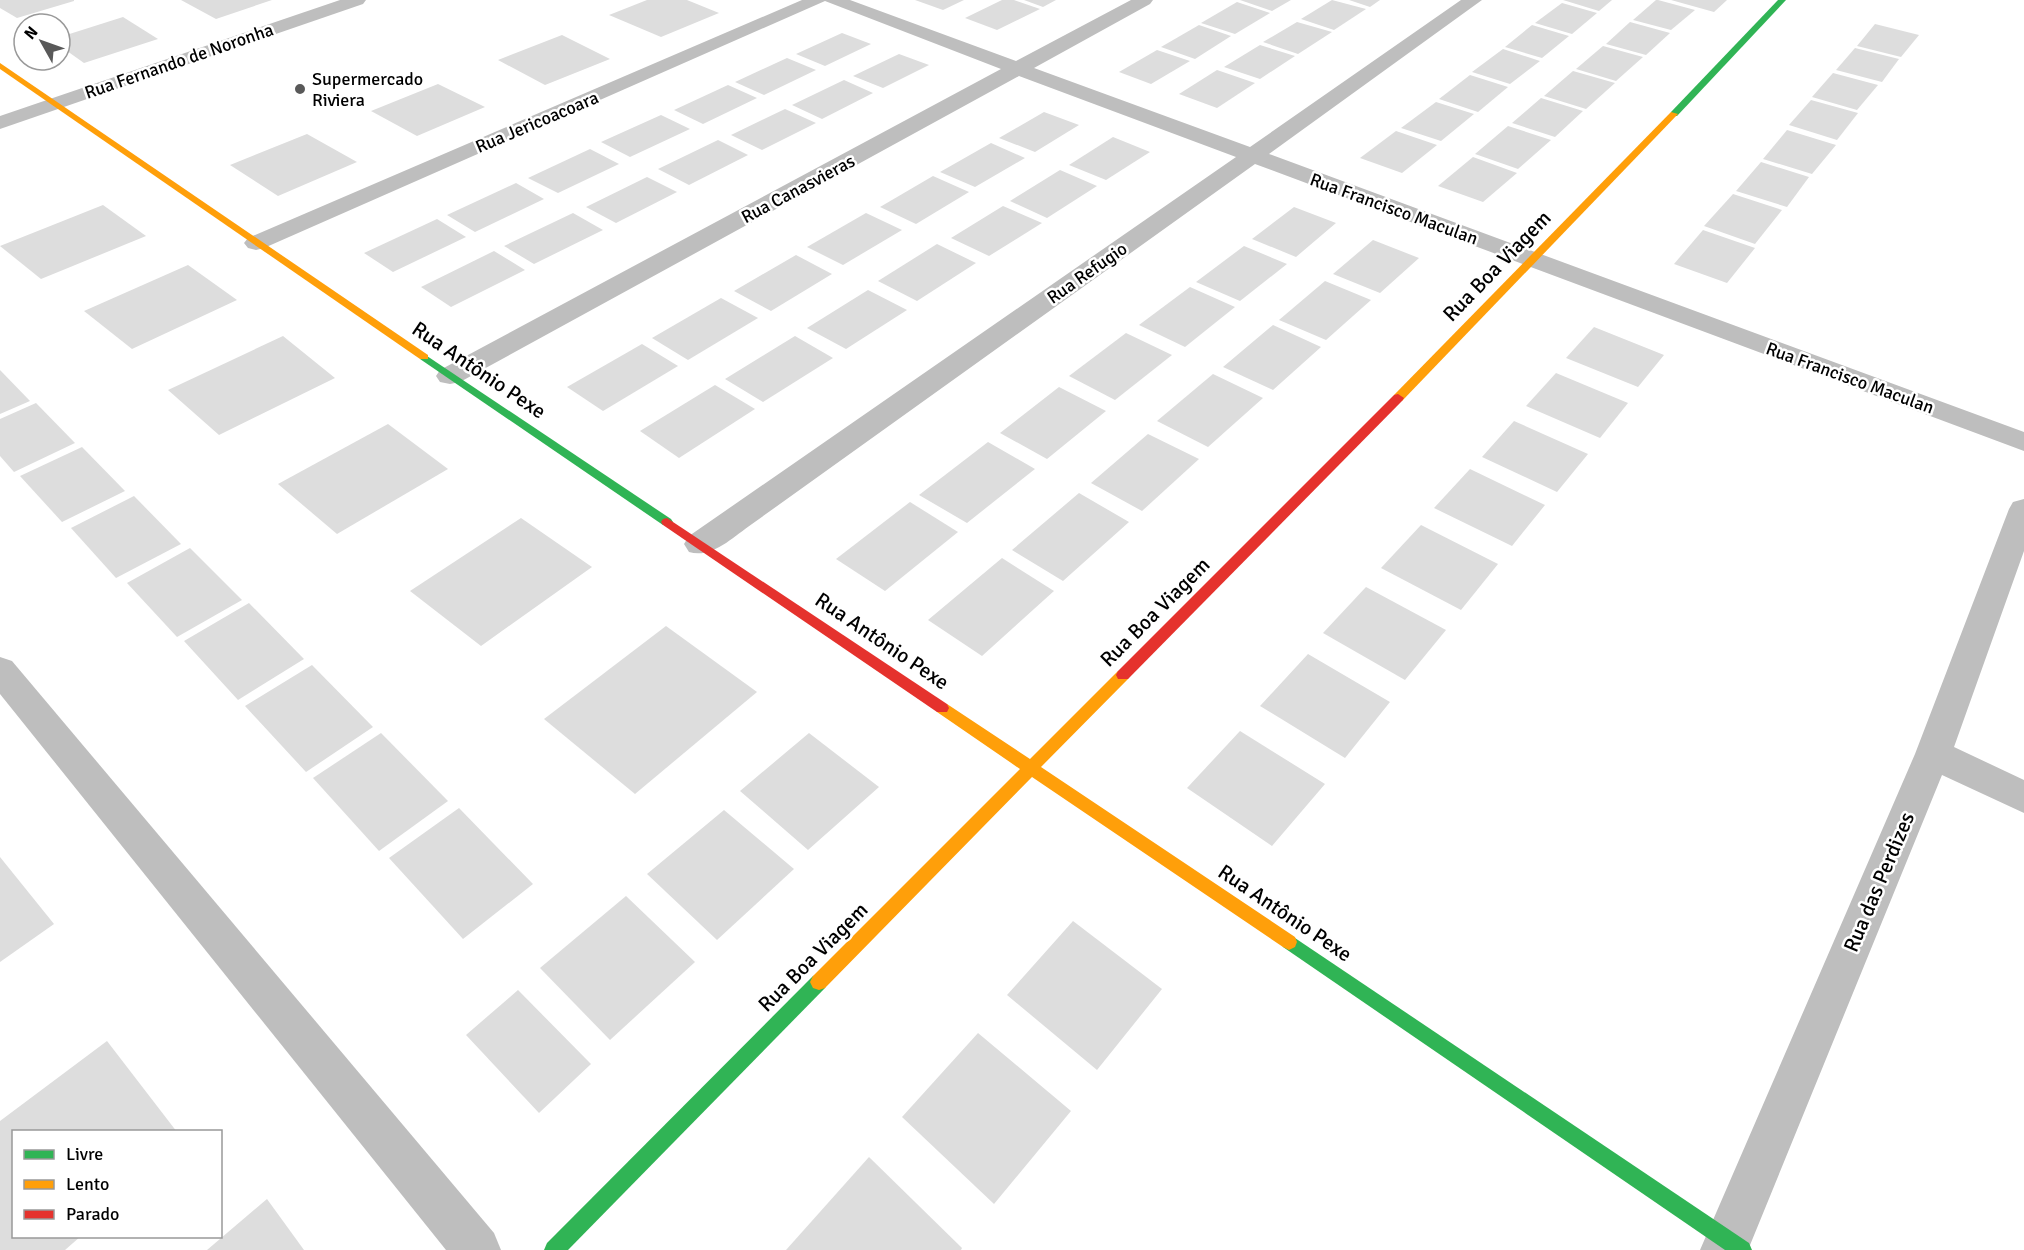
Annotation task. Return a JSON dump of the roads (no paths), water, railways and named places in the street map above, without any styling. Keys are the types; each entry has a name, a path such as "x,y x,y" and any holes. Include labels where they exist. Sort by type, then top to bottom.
{"street":[{"name":"Rua Fernando de Noronha","path":"0,123 357,0"},
{"name":"Rua Jericoacoara","path":"256,243 817,0"},
{"name":"Rua Francisco Maculan","path":"833,0 2024,442"},
{"name":"Rua Canasvieras","path":"450,376 1144,0"},
{"name":"Rua Refugio","path":"700,544 1473,0"},
{"name":"Rua Boa Viagem","path":"554,1250 1533,261 1782,0"},
{"name":"Rua Antônio Pexe","path":"0,65 450,376 1031,766 1731,1247"},
{"name":"Rua das Perdizes","path":"1731,1247 1934,754 2024,509"},
{"path":"0,670 477,1250"},
{"path":"1934,754 2024,797"}],"place":[{"name":"Supermercado Riviera","path":"300,89"}]}
